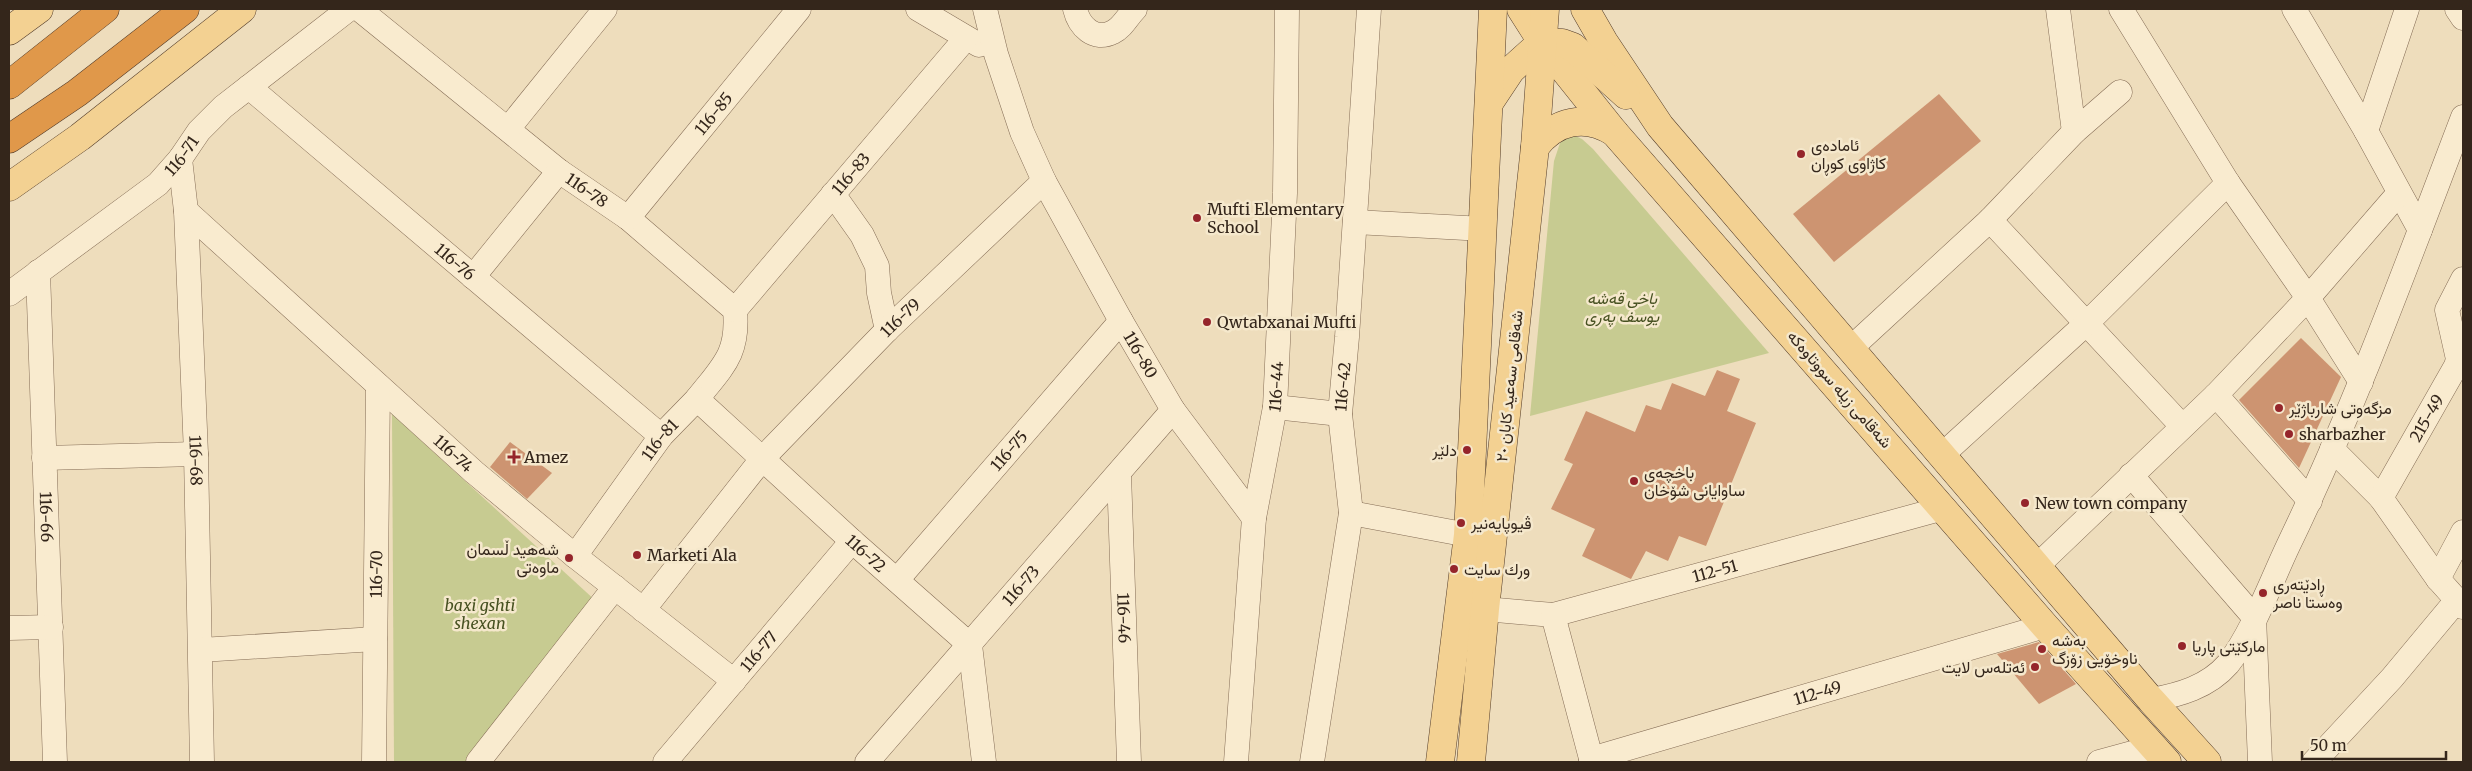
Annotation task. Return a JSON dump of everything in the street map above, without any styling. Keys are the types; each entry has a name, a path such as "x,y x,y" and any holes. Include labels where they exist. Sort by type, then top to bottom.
{"highway":[{"path":"9,85 105,9"},
{"path":"9,140 77,93 184,9"}],"main road":[{"path":"9,31 39,9"},
{"path":"9,187 80,137 242,9"},
{"name":"شەقامی سەعید کابان ٢٠","path":"1440,762 1468,535 1493,9"},
{"name":"شەقامی زیلە سووتاوەکە","path":"1521,9 1542,42 1614,132 1788,329 2045,626 2161,755"},
{"name":"شەقامی سەعید کابان ٢٠","path":"1471,762 1485,609 1536,147 1544,9"},
{"path":"1585,9 1604,42 1660,126"},
{"path":"1489,102 1511,70 1542,42 1562,43 1582,53 1660,126 2151,700 2207,762"},
{"path":"1536,147 1554,128 1565,123 1591,121 1614,132"},
{"path":"1788,329 1814,306"},
{"path":"1449,685 1479,689"}],"street":[{"name":"116-71","path":"9,294 158,184 180,159 210,118 349,9"},
{"name":"116-78","path":"359,9 559,171 628,218 735,310"},
{"path":"508,129 605,9"},
{"name":"116-85","path":"628,218 799,9"},
{"path":"918,9 996,54"},
{"name":"116-80","path":"985,9 996,54 1022,132 1044,180 1121,321 1173,410 1254,518"},
{"path":"1075,9 1080,24 1085,29 1092,33 1106,34 1118,28 1135,9"},
{"name":"116-44","path":"1236,762 1254,518 1275,407 1285,192 1287,9"},
{"name":"116-42","path":"1312,762 1351,513 1340,414 1369,9"},
{"path":"2058,9 2074,132"},
{"path":"2121,9 2228,183 2308,298 2361,382"},
{"path":"2294,9 2366,131 2420,230"},
{"path":"2366,131 2407,9"},
{"path":"2457,9 2463,18"},
{"name":"116-83","path":"735,310 966,38"},
{"name":"116-76","path":"249,87 661,436"},
{"path":"1851,348 1990,220 2074,132 2120,92"},
{"path":"2151,700 2179,695 2204,683 2226,665 2243,643 2310,501 2361,382 2463,116"},
{"name":"116-68","path":"180,159 186,211 196,454 202,762"},
{"path":"473,277 559,171"},
{"name":"116-79","path":"643,610 762,459 887,330 1044,180"},
{"path":"1942,455 2088,322 2228,183"},
{"path":"2037,566 2216,395 2308,298 2399,193"},
{"path":"833,194 862,235 877,266 879,293 887,330"},
{"name":"116-74","path":"186,211 474,472 575,556 734,681"},
{"path":"1990,220 2088,322 2182,426"},
{"path":"1355,222 1484,229"},
{"name":"116-66","path":"38,272 55,762"},
{"name":"215-49","path":"2381,498 2456,366 2458,359 2447,310 2463,279"},
{"path":"735,310 737,331 730,357 698,399 762,459"},
{"name":"116-75","path":"897,580 1121,321"},
{"name":"116-70","path":"374,762 378,386"},
{"path":"2216,395 2310,501"},
{"name":"116-81","path":"575,556 661,436 698,399"},
{"path":"1275,407 1340,414"},
{"name":"116-73","path":"867,762 1173,410"},
{"path":"2314,762 2460,603 2438,579 2381,498 2332,449"},
{"path":"44,458 196,454"},
{"name":"116-72","path":"762,459 970,645"},
{"name":"116-46","path":"1119,474 1128,762"},
{"path":"2131,475 2254,617 2258,668 2260,762"},
{"name":"112-51","path":"1485,609 1553,615 1944,508"},
{"path":"1351,513 1468,535"},
{"path":"2438,579 2463,532"},
{"name":"116-77","path":"665,762 852,541"},
{"path":"478,762 615,588"},
{"path":"1553,615 1592,761"},
{"name":"112-49","path":"1592,761 2045,626"},
{"path":"9,628 51,627"},
{"path":"201,650 375,640"},
{"path":"970,645 984,762"},
{"path":"2099,762 2161,755"}],"green space":[{"name":"باخی قەشە یوسف پەری","path":"1571,134 1582,139 1593,149 1769,353 1530,416 1554,161 1560,143"},
{"name":"baxi gshti shexan","path":"392,414 597,602 477,762 394,762"}],"building":[{"path":"1939,94 1981,141 1834,262 1793,214"},
{"name":"sharbazher","path":"2301,338 2341,377 2299,468 2239,400"},
{"name":"باخچەی ساوایانی شۆخان","path":"1717,370 1740,379 1727,411 1756,423 1706,546 1679,536 1668,561 1646,551 1631,579 1582,556 1595,529 1551,509 1573,464 1564,460 1586,411 1635,432 1646,405 1661,410 1672,383 1705,396"},
{"name":"Amez","path":"510,442 552,473 527,499 490,467"},
{"name":"ئەتلەس لایت","path":"2039,642 2076,684 2039,704 1997,654"}],"place":[{"name":"ئامادەی کاژاوی کوڕان","path":"1801,154"},
{"name":"Mufti Elementary School","path":"1197,218"},
{"name":"Qwtabxanai Mufti","path":"1207,322"},
{"name":"مزگەوتی شارباژێر","path":"2279,408"},
{"name":"sharbazher","path":"2289,434"},
{"name":"دلێر","path":"1467,450"},
{"name":"Amez","path":"514,457"},
{"name":"باخچەی ساوایانی شۆخان","path":"1634,481"},
{"name":"New town company","path":"2025,503"},
{"name":"ڤیوپایەنیر","path":"1461,523"},
{"name":"Marketi Ala","path":"637,555"},
{"name":"شەھید ڵسمان ماوەتی","path":"569,558"},
{"name":"ورك سايت","path":"1454,569"},
{"name":"ڕادێتەری وەستا ناصر","path":"2263,593"},
{"name":"مارکێتی پاریا","path":"2182,646"},
{"name":"بەشە ناوخۆیی زۆزگ","path":"2042,649"},
{"name":"ئەتلەس لایت","path":"2035,667"}]}
